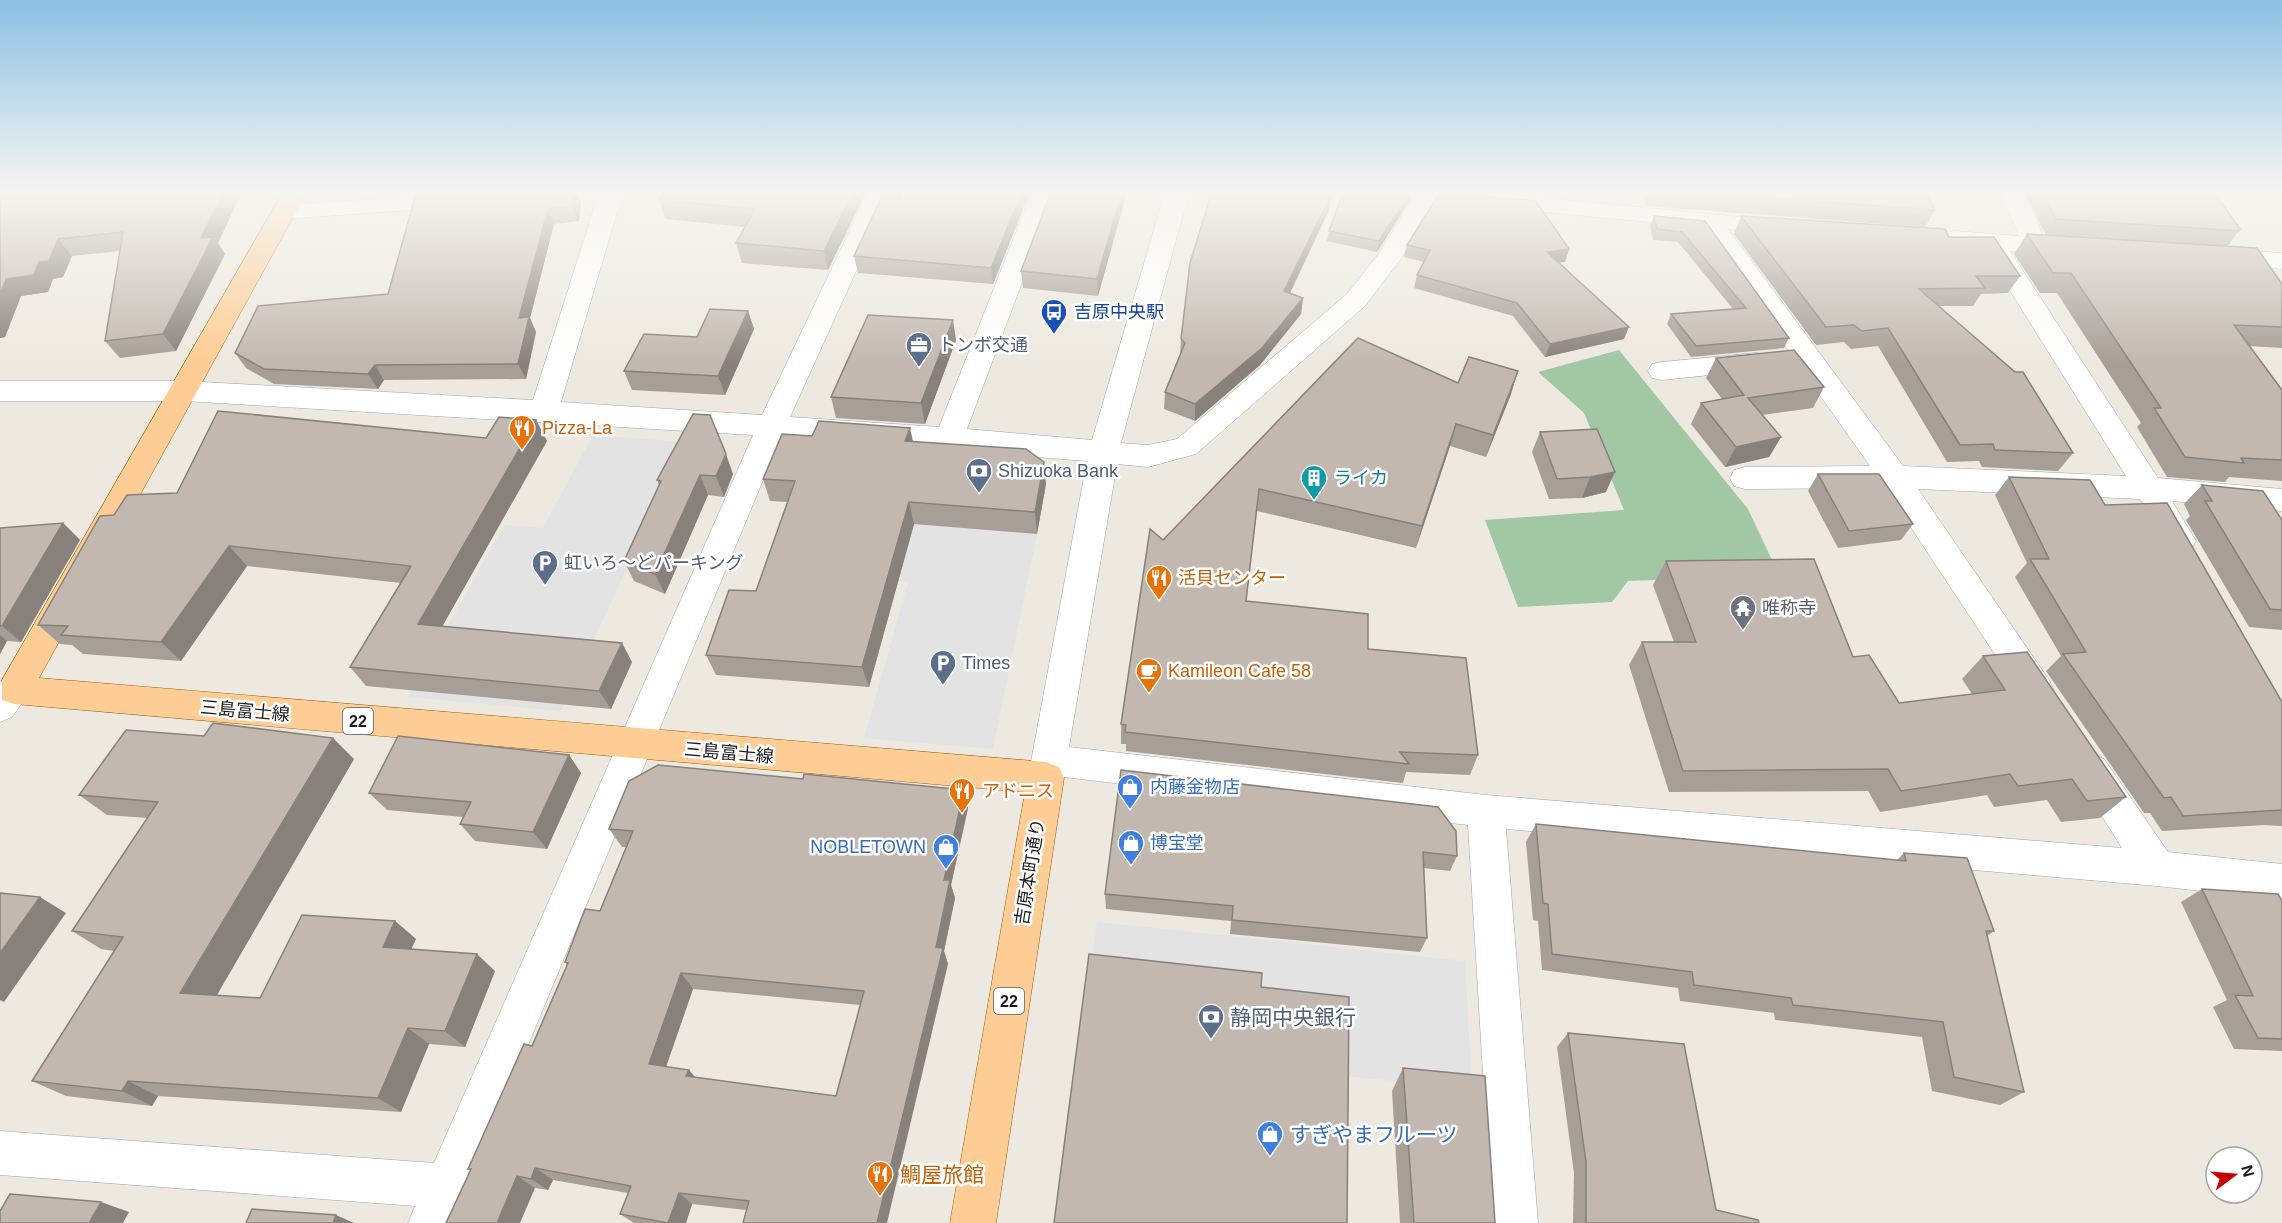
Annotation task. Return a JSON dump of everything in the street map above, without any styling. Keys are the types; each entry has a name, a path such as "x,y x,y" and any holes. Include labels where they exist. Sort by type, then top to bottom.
{"main road":[{"name":"三島富士線","path":"264,249 7,698 634,746 1047,769"},
{"name":"吉原本町通り","path":"973,1223 1047,769"}],"street":[{"path":"544,411 594,249"},
{"path":"0,1153 439,1204 771,427 854,249"},
{"path":"949,438 1022,249"},
{"name":"吉原本町通り","path":"1047,769 1104,451 1161,249"},
{"path":"0,391 184,391 544,411 949,438 1148,456 1186,447 1356,300 1396,249"},
{"path":"1730,249 1894,477 2051,711"},
{"path":"1996,249 2149,488 2195,569"},
{"path":"2248,249 2275,288"},
{"path":"2197,255 2282,261"},
{"path":"1662,371 1809,357"},
{"path":"1745,478 1894,477 2149,488 2282,500"},
{"path":"2078,750 2157,868"},
{"path":"1047,769 1486,811 2157,868 2282,882"},
{"path":"1486,811 1515,1223"}],"green space":[{"path":"1619,350 1748,509 1779,575 1628,581 1612,602 1518,607 1485,520 1624,510 1584,413 1538,372"}],"shaded area":[{"name":"虹いろ～どパーキング","path":"593,435 685,442 561,711 408,697 504,525 543,528"},
{"path":"886,521 1037,534 993,749 864,738 908,582 869,578"},
{"path":"1097,922 1465,961 1472,1089 1346,1076 1090,974"}],"building":[{"path":"0,249 54,249 49,261 39,262 34,275 6,279 0,294"},
{"path":"120,249 207,249 163,334 105,341"},
{"path":"401,249 537,249 519,318 529,317 518,364 375,365 368,374 264,369 235,353 258,306 388,294"},
{"path":"857,249 999,249 991,268 854,256"},
{"path":"1029,249 1106,249 1097,279 1021,271"},
{"path":"1194,249 1305,249 1284,291 1303,298 1262,348 1195,404 1165,392 1185,343 1181,339 1190,263"},
{"path":"1426,249 1568,249 1547,252 1629,327 1550,344 1517,303 1417,275 1430,250"},
{"path":"1696,249 1725,249 1789,338 1696,346 1671,314 1746,308"},
{"path":"1766,249 2002,249 2020,276 1976,276 1985,288 1919,289 2015,372 2023,372 2073,453 1995,450 1993,444 1960,445 1888,328 1862,331 1854,325 1826,327"},
{"path":"2037,249 2258,249 2282,284 2282,327 2234,325 2282,390 2282,460 2241,458 2244,463 2185,457 2154,408 2161,408 2071,273 2053,273"},
{"path":"710,309 748,311 718,376 624,371 644,334 697,337"},
{"path":"868,315 953,320 921,403 831,397"},
{"path":"1358,338 1458,383 1469,357 1518,371 1493,435 1456,424 1422,526 1259,489 1246,601 1368,614 1368,649 1466,658 1478,755 1400,752 1409,764 1125,732 1126,725 1121,724 1150,529 1163,540"},
{"path":"1794,350 1824,387 1748,398 1781,437 1736,447 1701,403 1744,395 1716,358"},
{"path":"218,411 486,438 499,417 536,420 418,624 622,643 599,691 350,667 411,566 229,546 161,642 61,635 68,626 38,625 100,516 114,515 127,495 177,493"},
{"path":"693,414 710,415 726,454 716,476 700,475 655,574 624,561 661,481 657,480"},
{"path":"819,421 910,428 905,441 1026,449 1044,462 1035,512 909,502 862,667 706,655 729,590 756,591 795,481 763,479 782,434 812,436"},
{"path":"1597,429 1615,472 1590,477 1557,479 1540,432"},
{"path":"1818,474 1879,474 1913,524 1849,531"},
{"path":"2009,477 2090,480 2105,505 2167,503 2282,702 2282,810 2183,816 2171,797 2164,798 2063,654 2086,652 2030,559 2049,559"},
{"path":"2202,485 2263,491 2282,520 2282,610 2270,609 2205,501 2212,501"},
{"path":"63,523 2,626 0,626 0,528"},
{"path":"1814,559 1853,657 1869,655 1899,703 2005,690 1983,656 2027,652 2126,797 2087,801 2072,779 2018,786 2010,774 1901,791 1888,769 1683,771 1642,642 1696,642 1666,561"},
{"path":"213,723 333,738 180,993 260,998 302,915 395,921 383,947 477,954 445,1031 408,1028 378,1098 128,1081 122,1091 32,1081 123,937 72,931 158,802 79,795 126,730 204,736"},
{"path":"398,736 569,755 533,832 460,824 471,802 369,793"},
{"path":"658,765 803,779 804,774 964,790 944,880 950,880 936,947 943,948 877,1223 743,1223 749,1201 679,1193 668,1223 620,1214 631,1186 535,1168 531,1179 517,1176 497,1223 446,1223 524,1044 532,1046 568,963 565,962 585,909 600,911 633,831 609,829 629,781","holes":["681,973 864,991 836,1096 686,1076 689,1070 649,1064"]},
{"path":"1121,770 1438,807 1456,831 1457,856 1423,852 1427,938 1232,920 1233,906 1105,894"},
{"path":"1536,824 1906,861 1904,853 1967,858 1994,931 1986,931 2024,1092 1954,1077 1943,1022 1793,1005 1791,998 1694,985 1692,972 1552,954 1548,904 1543,903"},
{"path":"2202,889 2278,894 2282,901 2282,1039 2258,1038 2235,995 2253,996"},
{"path":"0,893 40,897 0,953"},
{"path":"1089,954 1262,973 1261,987 1349,997 1347,1223 1054,1223"},
{"path":"1568,1033 1684,1044 1716,1210 1758,1220 1759,1223 1586,1223 1586,1162"},
{"path":"1403,1068 1485,1076 1495,1223 1414,1223"},
{"path":"10,1194 101,1202 89,1223 0,1223 0,1211"},
{"path":"252,1209 336,1215 333,1223 246,1223"}],"place":[{"name":"吉原中央駅","path":"1054,335"},
{"name":"トンボ交通","path":"919,368"},
{"name":"Pizza-La","path":"522,451"},
{"name":"Shizuoka Bank","path":"979,494"},
{"name":"ライカ","path":"1314,501"},
{"name":"虹いろ～どパーキング","path":"545,586"},
{"name":"活貝センター","path":"1159,601"},
{"name":"唯称寺","path":"1743,631"},
{"name":"Times","path":"943,686"},
{"name":"Kamileon Cafe 58","path":"1149,694"},
{"name":"内藤金物店","path":"1130,810"},
{"name":"アドニス","path":"962,814"},
{"name":"博宝堂","path":"1131,866"},
{"name":"NOBLETOWN","path":"946,870"},
{"name":"静岡中央銀行","path":"1211,1040"},
{"name":"すぎやまフルーツ","path":"1270,1157"},
{"name":"鯛屋旅館","path":"880,1197"}]}
